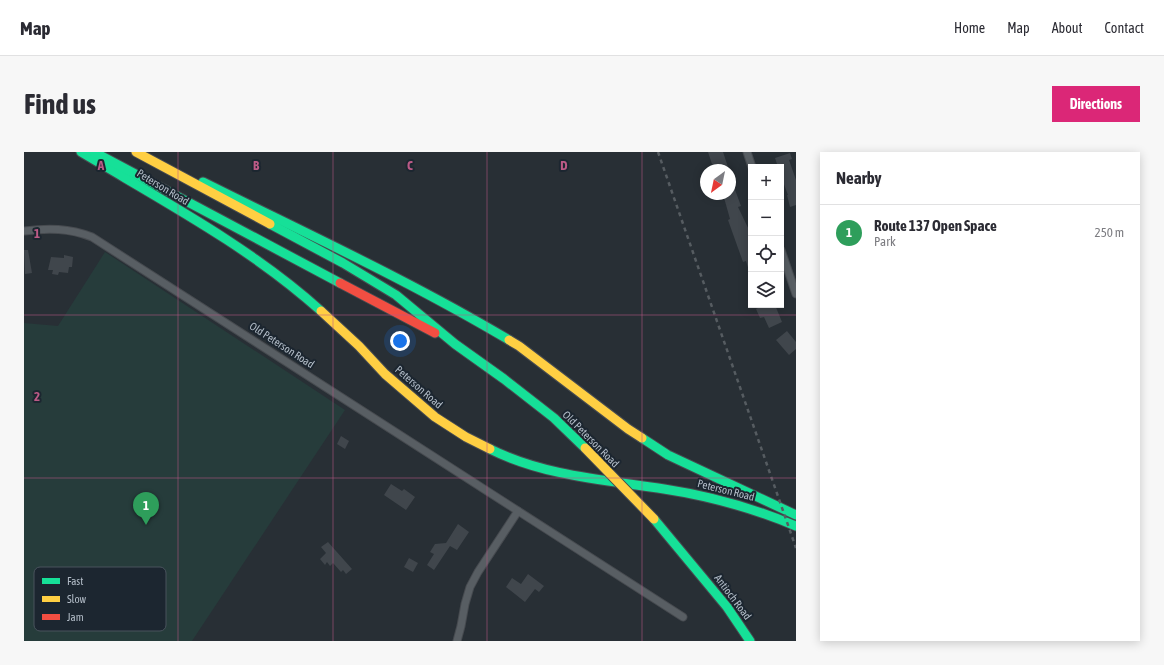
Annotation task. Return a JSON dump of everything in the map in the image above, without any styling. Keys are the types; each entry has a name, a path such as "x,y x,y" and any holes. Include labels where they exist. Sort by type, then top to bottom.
{"main road":[{"name":"Peterson Road","path":"81,152 219,234 295,288 322,311 359,346 385,374 415,401 435,417 466,437 494,451 524,463 582,478 714,498 745,506 796,526"},
{"name":"Peterson Road","path":"94,152 455,344"},
{"name":"Peterson Road","path":"136,152 343,262 396,295 455,344"},
{"name":"Peterson Road","path":"140,152 245,202 474,319 519,346 628,429 668,455 796,515"},
{"name":"Old Peterson Road","path":"455,344 504,379 554,418 654,519 695,567"},
{"name":"Antioch Road","path":"695,567 727,607 750,641"}],"street":[{"path":"747,152 751,164"},
{"name":"Old Peterson Road","path":"24,231 53,228 80,232 92,238 518,511"},
{"path":"784,259 796,294"},
{"path":"457,641 462,626 465,604 470,587 478,572 518,511 682,617"}],"green space":[{"path":"105,252 345,410 192,641 24,641 24,323 58,326"}],"building":[{"path":"708,152 723,152 727,164 712,164"},
{"path":"790,153 792,159 789,160 796,180 796,205 790,207 784,184 784,164 777,164 775,158"},
{"path":"736,192 741,206 738,207 748,228 748,268 746,261 743,262 728,220 730,219 725,200 736,200"},
{"path":"24,250 28,250 32,273 25,274"},
{"path":"64,255 73,257 72,267 69,267 68,273 59,272 58,275 52,274 53,270 48,270 51,257 64,258"},
{"path":"776,308 782,322 769,328 764,317 760,318 756,309"},
{"path":"787,331 796,342 796,349 789,355 776,340"},
{"path":"341,436 349,441 345,449 337,444"},
{"path":"391,484 402,491 404,489 415,497 406,510 384,495"},
{"path":"458,524 469,532 457,550 450,546 434,570 427,565 434,554 430,552 435,544 446,543"},
{"path":"328,542 352,569 346,574 343,570 341,572 333,563 330,566 327,562 325,565 320,559 326,553 321,547"},
{"path":"409,558 418,563 413,572 404,567"},
{"path":"528,574 544,586 539,592 535,589 525,602 506,587 512,578 521,584"}],"railway":[{"path":"658,152 796,548"}],"traffic: fast":[{"path":"81,152 235,245 294,288 321,311"},
{"path":"94,152 340,283"},
{"path":"203,182 396,278 472,318 509,340"},
{"path":"270,224 343,263 396,295 455,344 504,379 554,418 585,448"},
{"path":"642,438 668,455 796,515"},
{"path":"490,449 511,458 553,471 598,480 664,489 715,499 747,508 796,526"},
{"path":"654,519 727,607 750,641"}],"traffic: slow":[{"path":"136,152 270,224"},
{"path":"321,311 359,346 385,374 435,417 466,437 490,449"},
{"path":"509,340 642,438"},
{"path":"585,448 654,519"}],"traffic: jam":[{"path":"340,283 435,333"}],"place":[{"name":"Route 137 Open Space","path":"146,525"}]}
